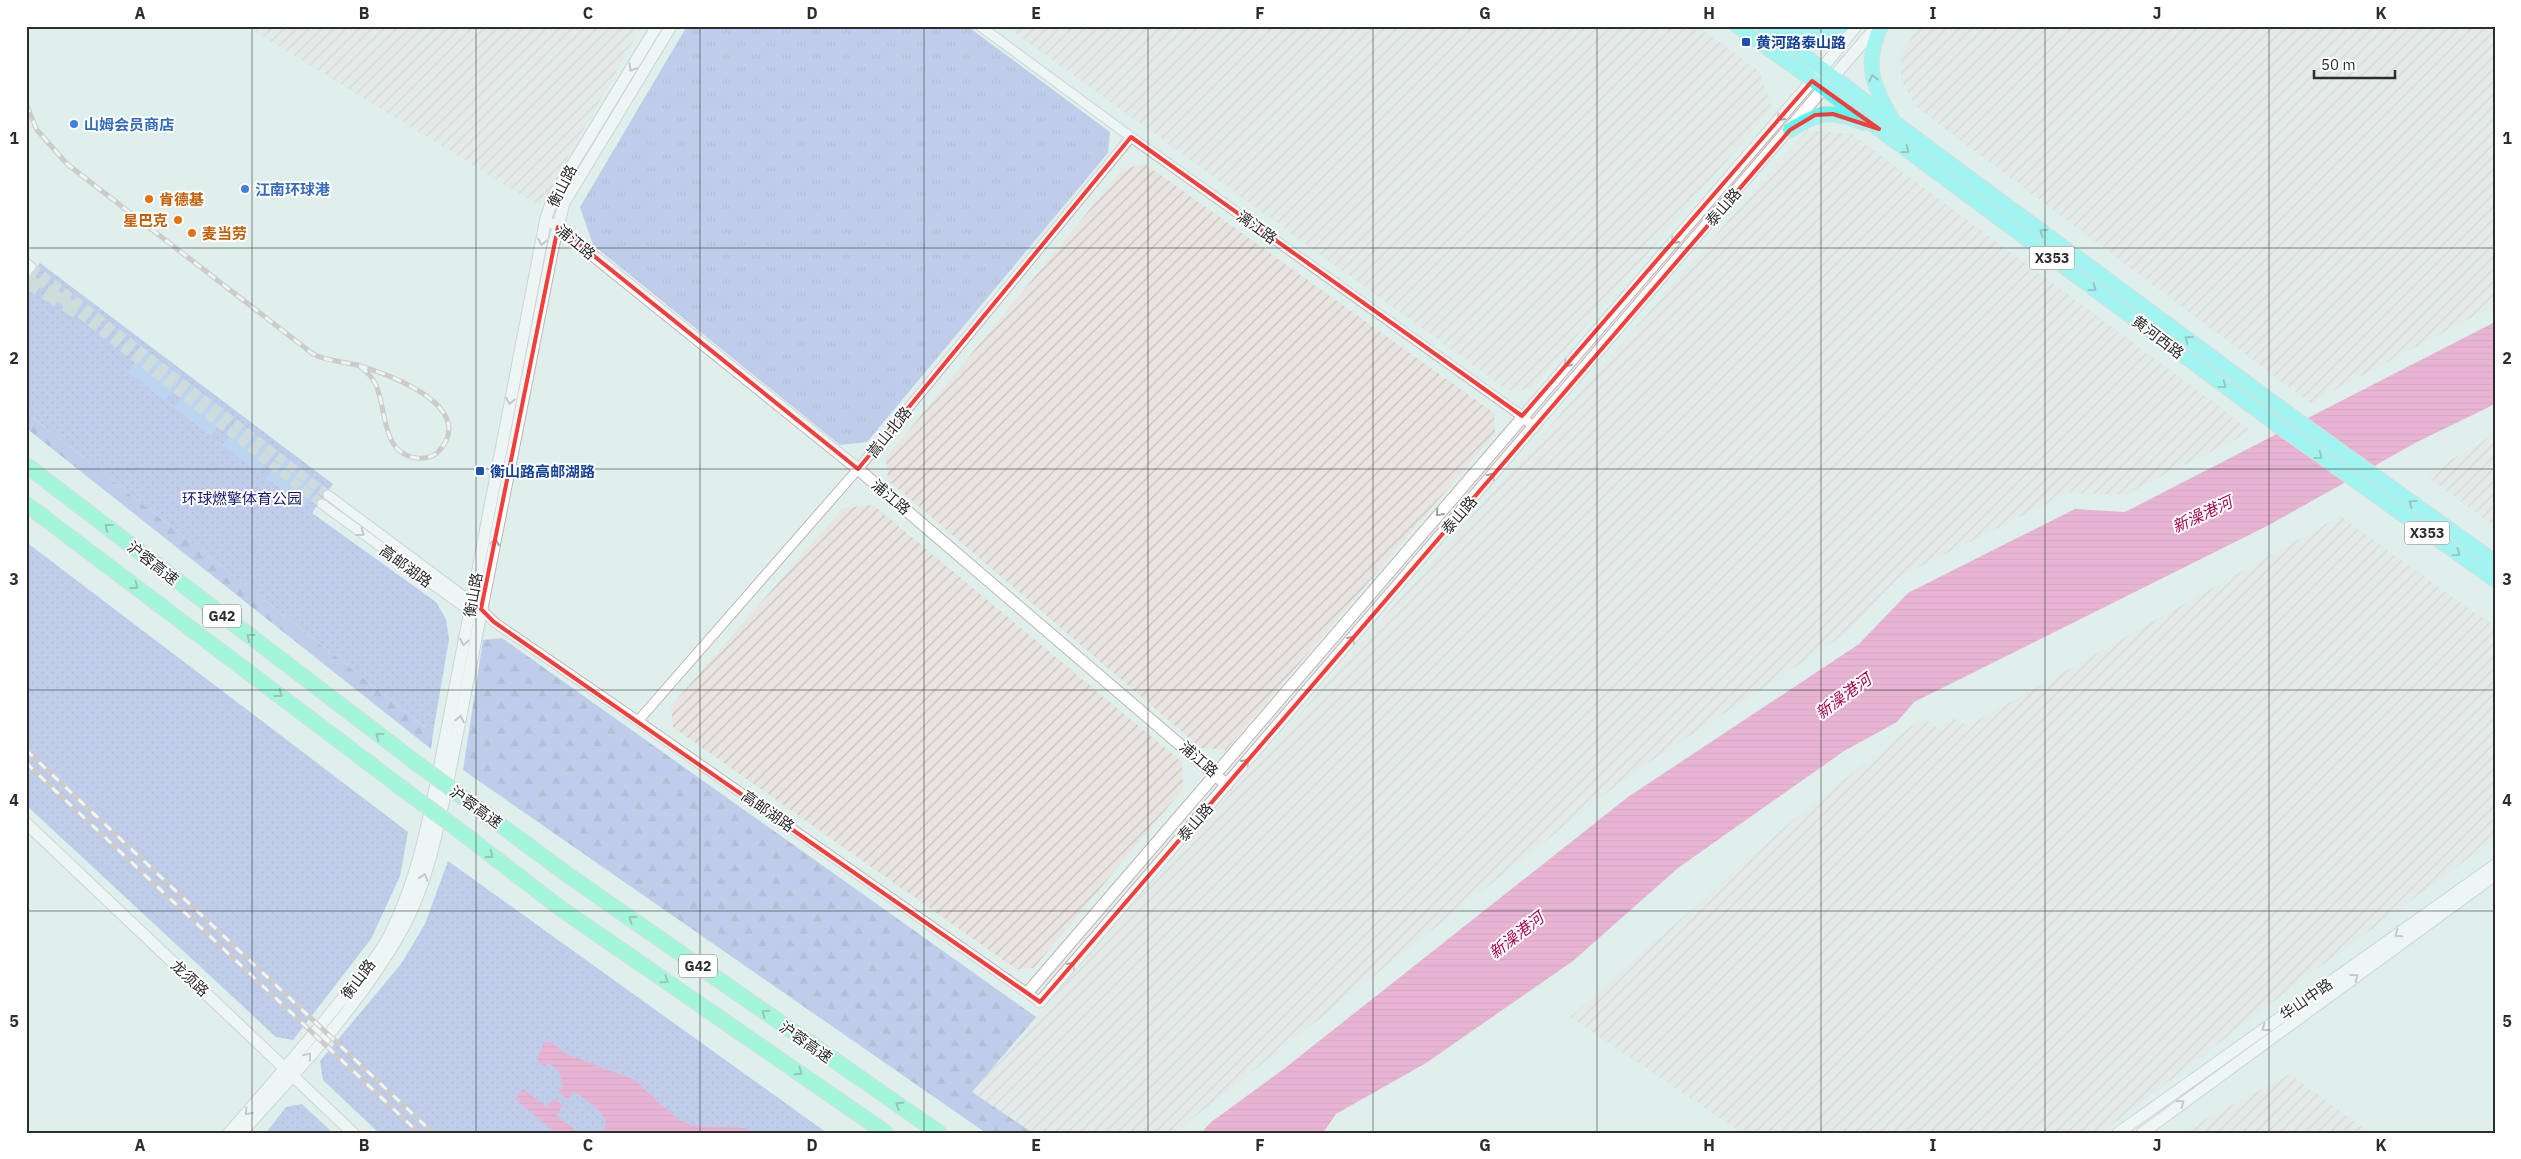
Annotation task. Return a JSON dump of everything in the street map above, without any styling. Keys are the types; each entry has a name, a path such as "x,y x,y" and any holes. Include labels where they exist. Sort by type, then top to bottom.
{"highway":[{"name":"沪蓉高速","path":"26,465 419,765 584,886 939,1133"},
{"name":"沪蓉高速","path":"26,504 560,908 886,1133"}],"main road":[{"name":"衡山路","path":"475,610 546,218 554,194 657,26"},
{"name":"衡山路","path":"241,1133 289,1072 388,938 404,902 423,846 564,203 671,26"},
{"name":"X353","path":"1737,26 1825,89"},
{"name":"X353","path":"1764,26 1834,78"},
{"path":"1774,26 1808,35 1842,26"},
{"name":"泰山路","path":"1028,992 1812,81 1856,26"},
{"name":"泰山路","path":"1040,1002 1879,26"},
{"path":"1879,26 1870,61 1877,93 1894,122"},
{"name":"黄河西路","path":"1834,78 2298,420 2495,562"},
{"name":"黄河西路","path":"1825,89 2280,427 2495,580"},
{"path":"1790,130 1815,115 1833,114 1854,119 1879,129"},
{"name":"浦江路","path":"546,218 858,469 1216,773 1227,785"},
{"name":"龙须路","path":"26,824 353,1133"},
{"name":"华山中路","path":"2118,1133 2495,865"},
{"name":"华山中路","path":"2142,1133 2495,875"},
{"name":"衡山路","path":"229,1133 289,1072"}],"street":[{"name":"漓江路","path":"980,26 1131,137 1522,416 1534,428"},
{"name":"嵩山北路","path":"638,721 858,469 1131,137"},
{"name":"高邮湖路","path":"328,495 475,610"},
{"name":"高邮湖路","path":"322,504 638,721 1040,1002"}],"highlighted area":[{"path":"1812,81 1879,129 1833,114 1815,115 1790,130 1040,1002 494,622 481,609 558,227 858,469 1131,137 1522,416"}],"shaded area":[{"path":"246,26 642,26 540,206"},
{"path":"1006,26 1698,26 1759,71 1772,108 1531,390 1507,390"},
{"path":"1919,26 2495,26 2495,305 2310,403 1915,106 1901,79 1901,55"},
{"path":"1807,130 1851,134 2252,431 2125,495 2068,493 1899,577 1847,633 1627,777 1174,1133 1033,1133 971,1092"},
{"path":"1145,164 1494,413 1495,433 1226,750 1201,748 888,480 886,458 1123,169"},
{"path":"145,350 182,378 165,401 128,372"},
{"path":"191,385 228,413 211,436 174,408"},
{"path":"240,423 277,451 259,473 222,445"},
{"path":"2495,434 2495,527 2425,475"},
{"path":"284,455 321,484 304,506 266,478"},
{"path":"873,505 1182,762 1183,789 1034,968 1016,969 673,727 671,706 843,508"},
{"path":"2340,516 2495,627 2495,839 2291,988 2101,1133 1742,1133 1570,1017 1793,820 1923,717 1939,729 1951,717 1968,726"},
{"path":"2290,1074 2370,1133 2180,1133"}],"green space":[{"path":"687,26 967,26 1110,132 1108,153 867,442 840,445 593,245 580,207"},
{"name":"环球燃擎体育公园","path":"40,263 333,484 312,513 436,602 446,619 449,639 433,733 26,412 26,281"},
{"path":"26,412 433,733 431,749 26,428"},
{"path":"26,542 408,832 400,876 371,939 293,1040 276,1037 26,805"},
{"path":"502,638 1036,1017 972,1092 1033,1133 986,1133 463,770 483,640"},
{"path":"448,861 827,1133 379,1133 323,1080 320,1061 401,964 425,924"},
{"path":"302,1104 333,1133 266,1133 286,1107"}],"water":[{"name":"新澡港河","path":"2495,322 2495,404 2417,442 2269,525 1914,702 1897,722 1844,751 1678,868 1573,961 1426,1063 1336,1114 1323,1133 1201,1133 1210,1123 1285,1068 1628,797 1859,644 1908,593 2075,509 2125,512"},
{"path":"544,1042 551,1042 566,1054 635,1080 678,1120 696,1126 746,1128 753,1133 599,1133 604,1128 605,1122 598,1110 574,1092 568,1099 558,1093 563,1087 559,1071 548,1063 545,1067 537,1061"},
{"path":"523,1089 547,1107 554,1099 563,1105 556,1116 580,1133 556,1133 515,1099"}],"tunnel":[{"path":"31,267 328,495"},
{"path":"27,272 322,504"},
{"path":"26,280 77,311"}],"railway":[{"path":"26,104 37,130 67,164 313,354 325,359 354,364 360,366 385,375 427,396 446,416 449,428 446,441 438,452 428,457 417,458 405,455 397,448 391,440 387,429 376,385 373,379 364,369 361,367 358,365"},
{"path":"26,750 433,1133"},
{"path":"26,763 419,1133"}],"place":[{"name":"黄河路泰山路","path":"1746,42"},
{"name":"山姆会员商店","path":"74,124"},
{"name":"江南环球港","path":"245,189"},
{"name":"肯德基","path":"149,199"},
{"name":"星巴克","path":"178,220"},
{"name":"麦当劳","path":"192,233"},
{"name":"衡山路高邮湖路","path":"480,471"}]}
